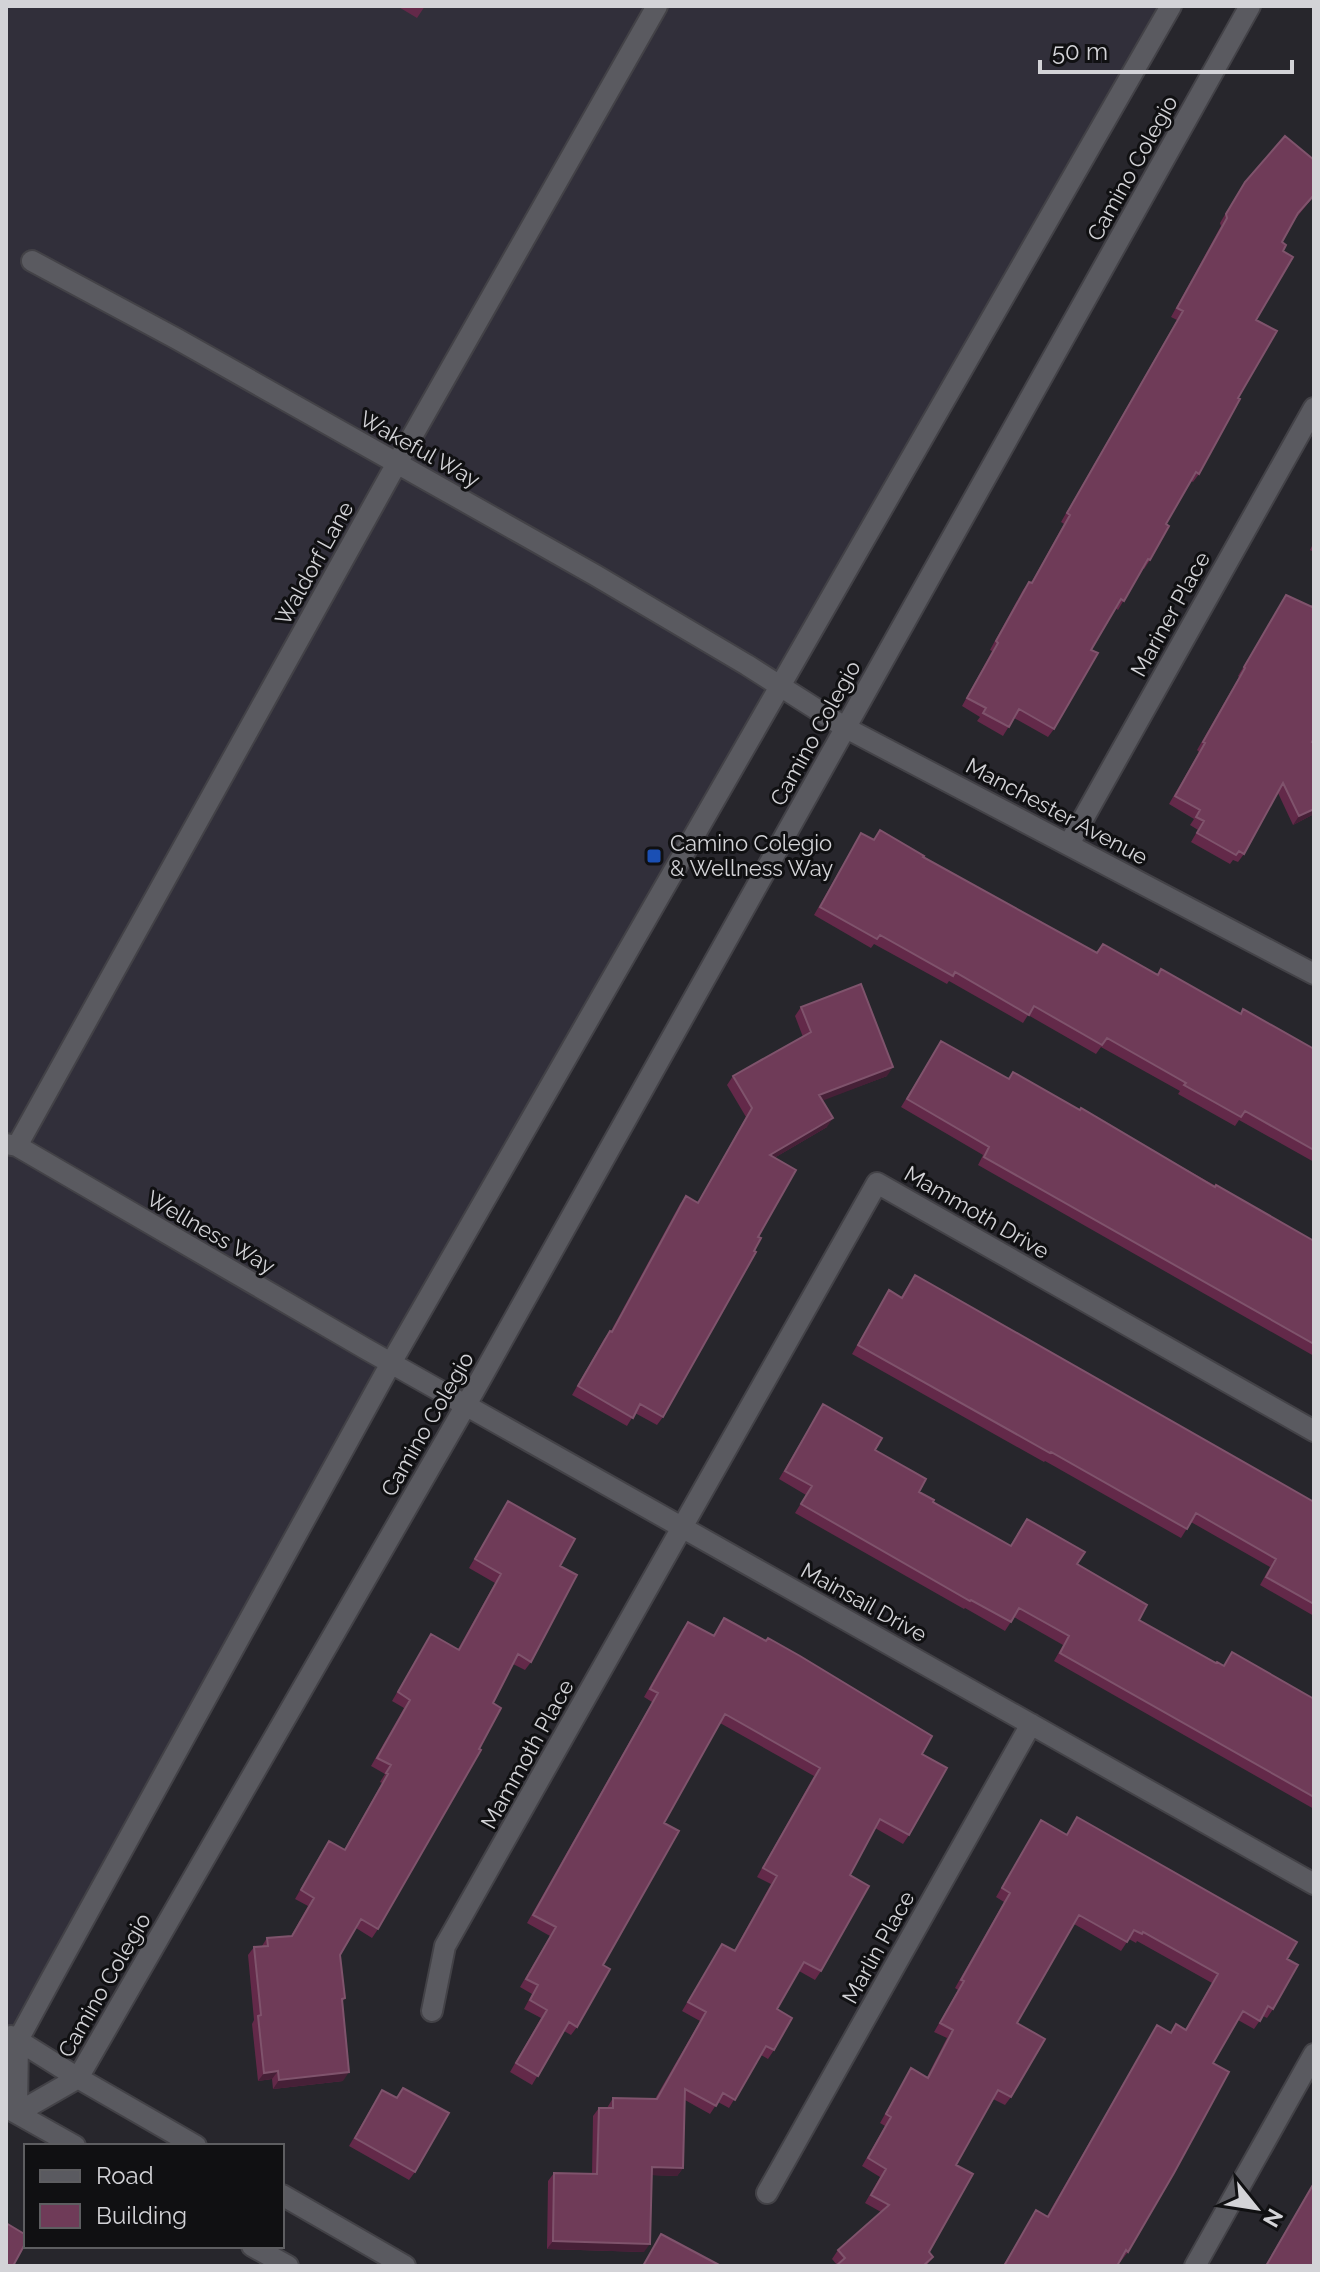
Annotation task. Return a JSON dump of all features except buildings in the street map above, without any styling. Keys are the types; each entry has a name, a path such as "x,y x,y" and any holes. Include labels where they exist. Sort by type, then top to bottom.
{"street":[{"name":"Waldorf Lane","path":"12,1145 657,6"},
{"name":"Camino Colegio","path":"1171,6 391,1363 12,2036 11,2110 78,2078 466,1405 1250,6"},
{"name":"Wakeful Way","path":"32,261 608,583 779,687"},
{"name":"Mariner Place","path":"1069,844 1314,408"},
{"name":"Manchester Avenue","path":"779,687 846,728 1314,974"},
{"name":"Wellness Way","path":"12,1145 391,1363"},
{"name":"Mammoth Drive","path":"682,1527 877,1183 1314,1431"},
{"name":"Mainsail Drive","path":"391,1363 1314,1884"},
{"name":"Mammoth Place","path":"432,2011 445,1946 682,1527"},
{"name":"Marlin Place","path":"767,2193 1031,1724"},
{"path":"12,2036 193,2144"},
{"path":"1195,2266 1314,2054"},
{"path":"11,2110 71,2144"},
{"path":"284,2196 405,2266"},
{"path":"256,2248 288,2266"}],"shaded area":[{"path":"6,6 1171,6 18,2040 6,2033"}],"place":[{"name":"Camino Colegio & Wellness Way","path":"654,856"}]}
